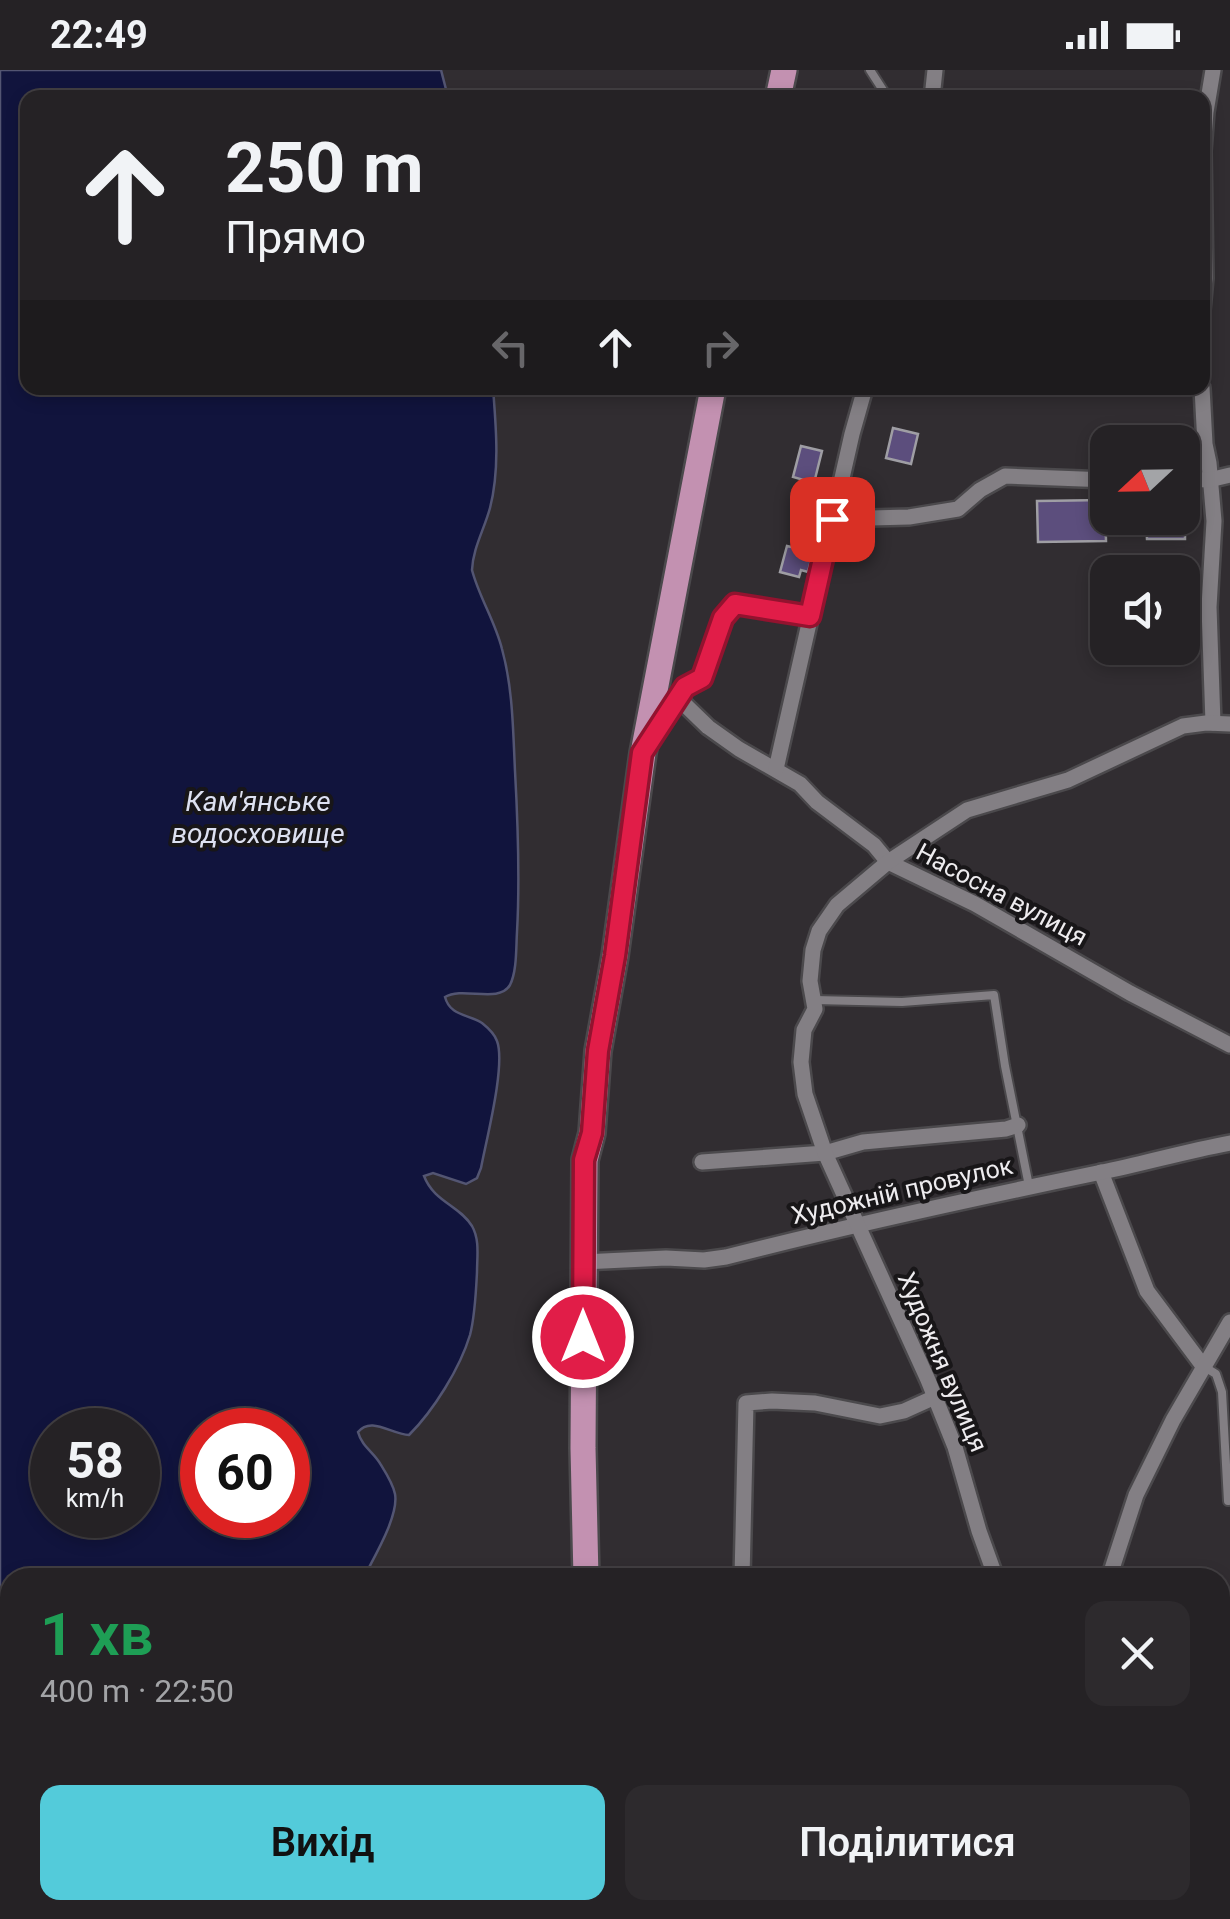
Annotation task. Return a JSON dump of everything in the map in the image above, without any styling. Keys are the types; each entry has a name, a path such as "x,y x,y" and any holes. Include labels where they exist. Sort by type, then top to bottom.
{"main road":[{"path":"586,1568 584,1160 592,1133 598,1051 642,753 713,395"}],"street":[{"path":"776,769 863,395"},
{"path":"1202,395 1214,521 1209,607 1222,724"},
{"path":"1200,480 1230,475"},
{"path":"832,519 909,517 958,509 1005,476 1090,479"},
{"path":"642,753 685,687 702,678 723,618 735,604 810,616"},
{"name":"Насосна вулиця","path":"642,753 677,696 708,728 800,784 874,845 888,862 975,904 1230,1045"},
{"name":"Художня вулиця","path":"992,1568 955,1448 825,1153 805,1094 801,1062 804,1030 815,1008 810,981 813,950 819,931 837,905 888,862 967,810 1068,780 1183,726 1222,724"},
{"path":"702,1162 825,1153 863,1142 1018,1125"},
{"name":"Художній провулок","path":"583,1262 726,1258 858,1223 1230,1144"},
{"path":"1101,1172 1147,1290 1204,1366"},
{"path":"1112,1568 1136,1495 1230,1322"},
{"path":"742,1568 746,1403 814,1403 880,1416 934,1398"}],"lane":[{"path":"813,1000 902,1002 994,994 1029,1186"},
{"path":"1204,1366 1216,1374 1222,1392 1228,1501"}],"water":[{"name":"Кам'янське водосховище","path":"0,70 441,70 446,90 20,90 20,395 493,395 495,478 472,570 499,639 512,710 518,852 516,959 505,991 445,997 451,1008 482,1023 493,1034 499,1052 497,1085 477,1178 466,1184 433,1173 424,1176 434,1192 467,1219 475,1231 476,1296 472,1328 460,1361 428,1413 409,1435 375,1426 363,1427 358,1432 395,1494 390,1525 369,1568 0,1568"}],"building":[{"path":"893,428 918,434 911,464 886,458"},
{"path":"801,446 822,451 814,483 793,477"},
{"path":"821,484 833,487 825,516 814,513"},
{"path":"1090,500 1090,535 1106,535 1106,541 1038,542 1037,501"},
{"path":"1147,535 1185,535 1185,539 1147,539"},
{"path":"787,546 812,556 808,572 801,570 799,577 780,572"}],"route":[{"path":"583,1337 584,1160 592,1133 598,1051 642,753 685,687 702,678 723,618 735,604 810,616 832,519"}]}
